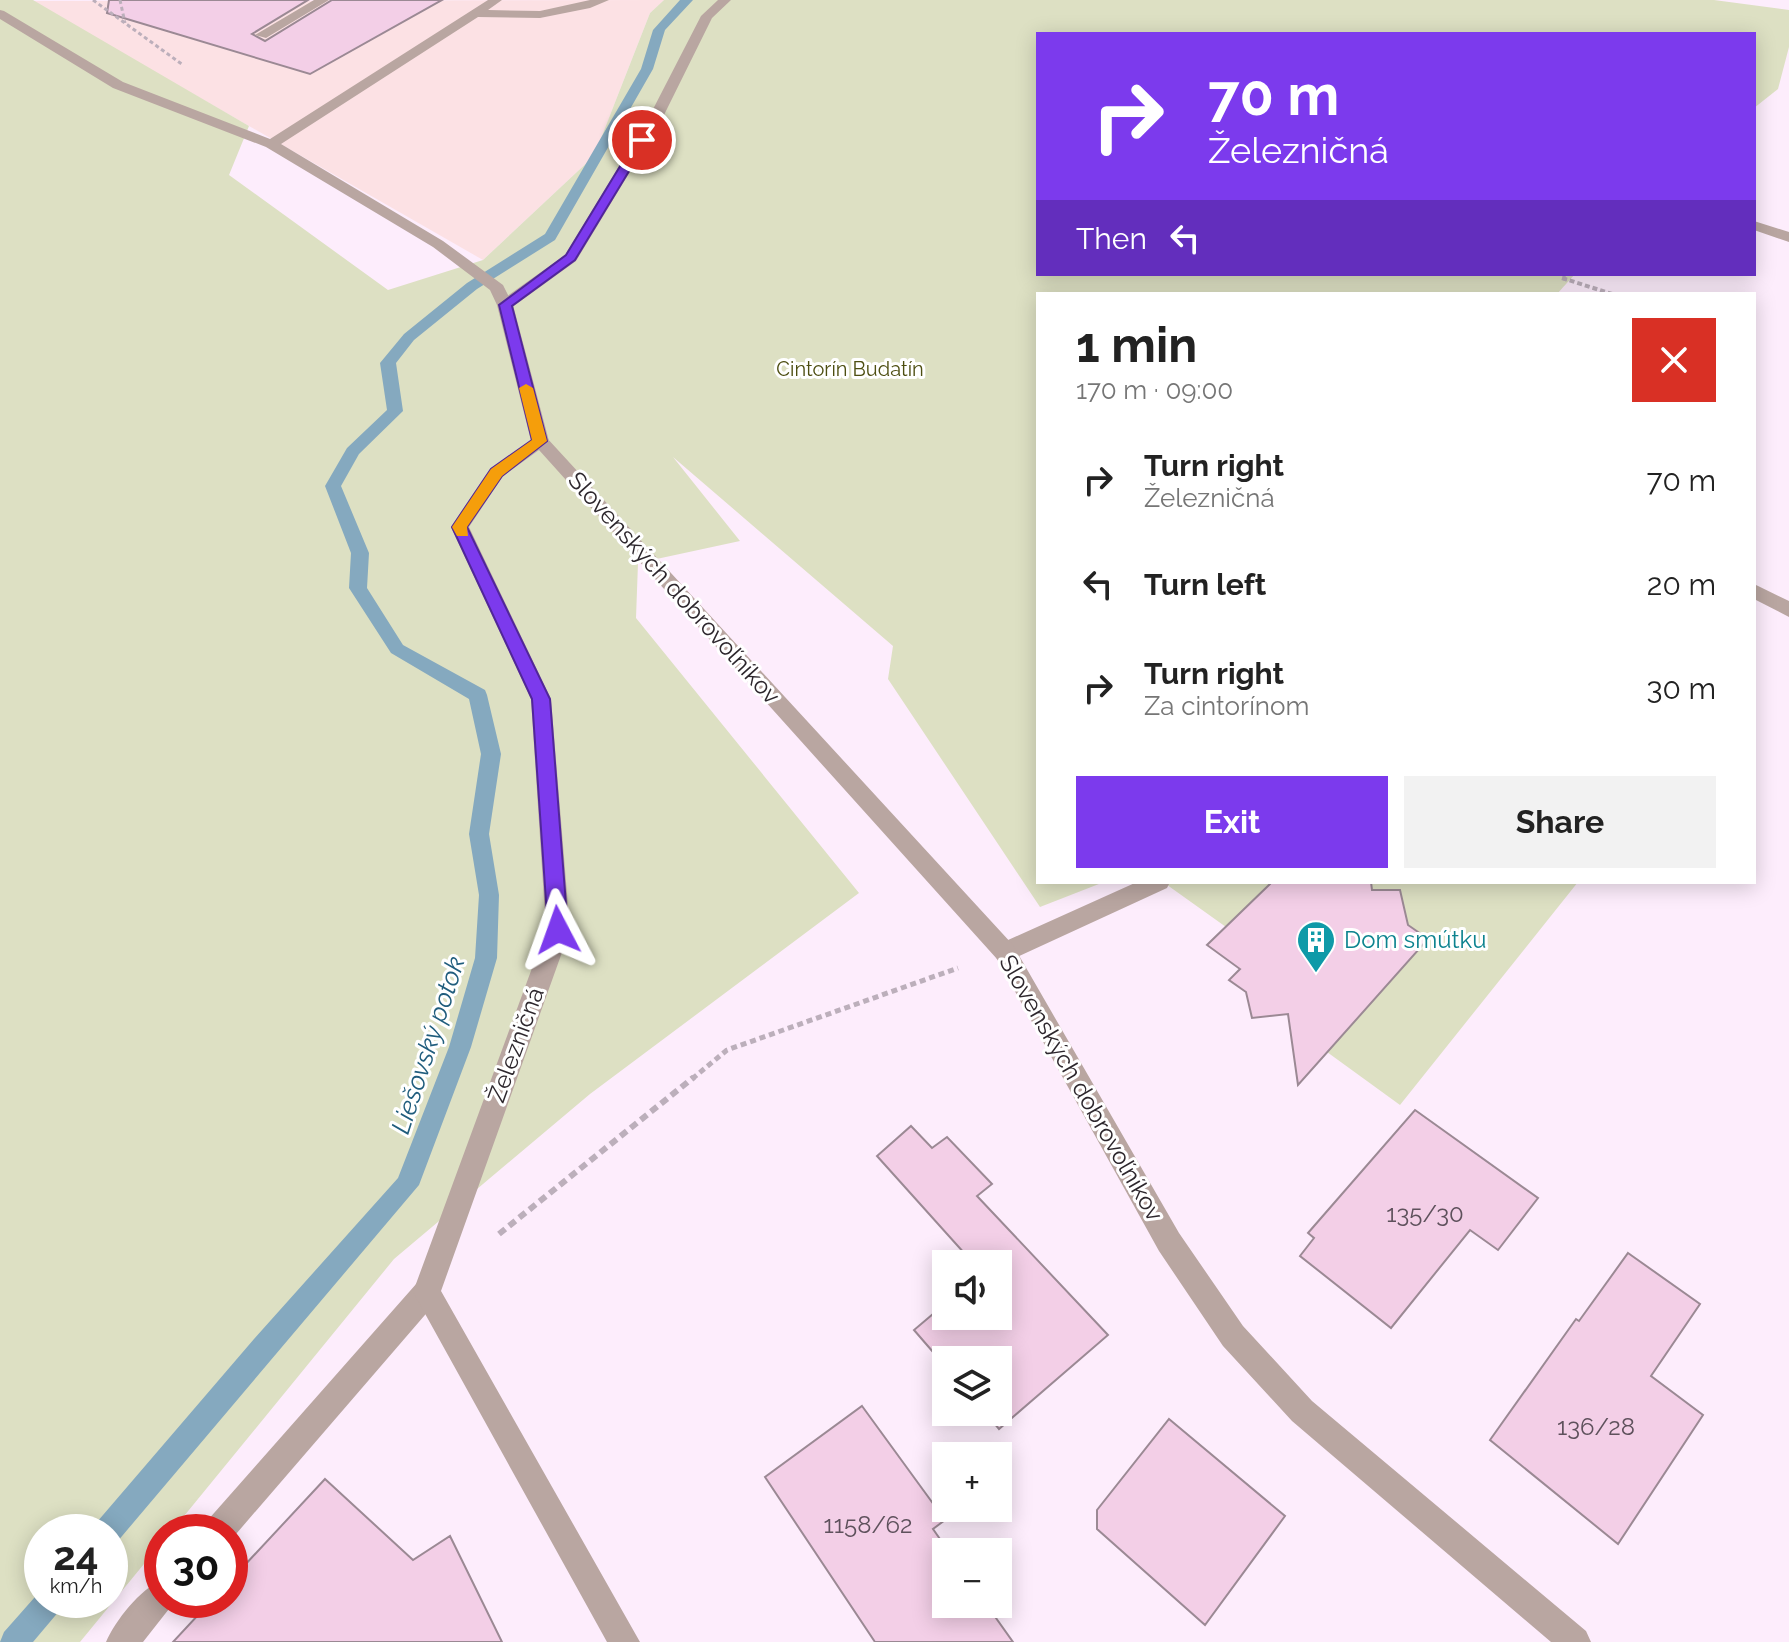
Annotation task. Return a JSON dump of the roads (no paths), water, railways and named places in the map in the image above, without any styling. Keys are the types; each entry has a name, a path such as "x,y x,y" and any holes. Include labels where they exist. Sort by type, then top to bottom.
{"street":[{"path":"261,35 323,0"},
{"path":"271,144 496,0"},
{"path":"476,13 515,18 554,14 603,0"},
{"path":"505,305 571,258 656,117 707,16 725,0"},
{"path":"0,14 118,85 271,144 438,244 497,288 505,305 540,441"},
{"path":"1756,226 1789,237"},
{"name":"Slovenských dobrovoľníkov","path":"540,441 1005,952 1169,1242 1233,1336 1302,1411 1575,1642"},
{"name":"Železničná","path":"427,1292 558,930 541,699 460,527 497,472 540,441"},
{"path":"1756,592 1772,605"},
{"path":"1005,952 1155,884"},
{"path":"234,1514 427,1292 624,1642"},
{"path":"122,1642 144,1617"}],"waterway":[{"name":"Liešovský potok","path":"122,1514 407,1185 460,1047 486,958 489,895 479,834 491,754 478,695 397,649 358,588 360,553 333,486 353,451 395,411 388,363 409,337 472,286 550,237 647,69 659,30 687,0"},
{"name":"Liešovský potok","path":"14,1642 35,1618"}],"place":[{"name":"Dom smútku","path":"1316,974"}],"park label":[{"name":"Cintorín Budatín","path":"850,369"}]}
